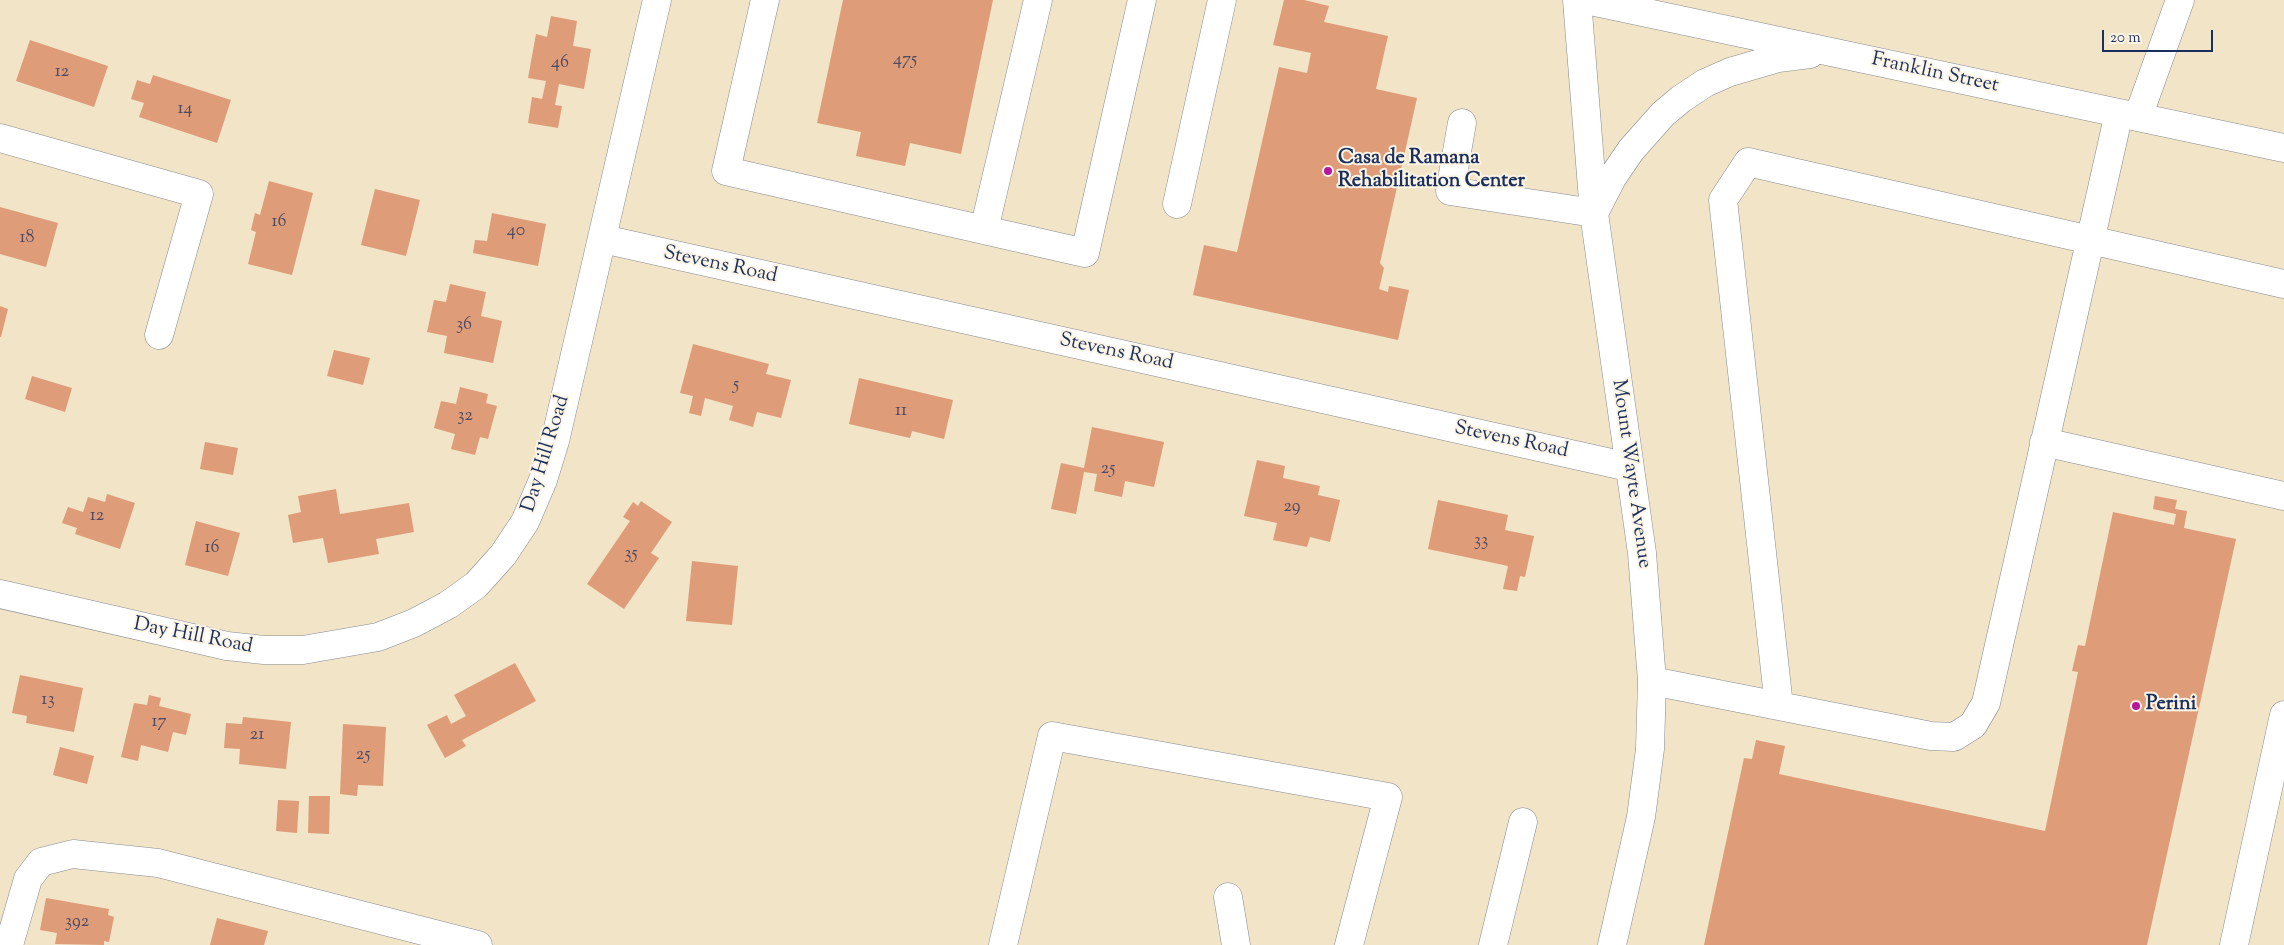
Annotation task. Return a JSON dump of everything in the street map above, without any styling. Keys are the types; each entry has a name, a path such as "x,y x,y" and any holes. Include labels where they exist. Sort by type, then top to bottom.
{"street":[{"name":"Day Hill Road","path":"0,594 185,638 228,646 264,650 303,650 378,637 414,623 448,605 476,584 503,555 526,522 543,480 555,442 657,0"},
{"path":"765,0 726,171 1085,253 1142,0"},
{"path":"984,230 1038,0"},
{"path":"1177,204 1222,0"},
{"name":"Mount Wayte Avenue","path":"1577,0 1594,213 1642,553 1652,681 1650,749 1641,817 1612,945"},
{"name":"Franklin Street","path":"1586,0 2284,148"},
{"path":"1652,681 1931,736 1954,737 1973,725 1986,703 2089,240 2128,115 2180,0"},
{"path":"1462,123 1450,191 1594,213 1612,178 1631,150 1663,114 1693,90 1730,72 1761,62 1794,55 1834,53"},
{"path":"0,138 199,194 159,335"},
{"path":"1779,706 1723,200 1748,162 2284,284"},
{"name":"Stevens Road","path":"603,240 1629,467"},
{"path":"2044,442 2284,496"},
{"path":"2234,945 2284,715"},
{"path":"1003,945 1052,736 1388,797 1349,945"},
{"path":"1493,945 1523,822"},
{"path":"9,945 28,879 41,862 73,854 158,863 478,945"},
{"path":"1228,897 1236,945"}],"building":[{"path":"843,0 993,0 961,154 910,143 905,166 856,156 861,132 817,123"},
{"name":"Casa de Ramana Rehabilitation Center","path":"1284,0 1304,0 1329,6 1324,22 1388,36 1376,89 1417,98 1380,263 1384,268 1379,289 1388,292 1389,286 1409,290 1398,340 1193,295 1204,245 1237,252 1279,67 1307,73 1311,53 1273,45"},
{"path":"551,16 577,21 573,46 591,49 584,89 559,84 555,105 562,106 558,128 528,123 532,97 542,99 546,81 528,78 536,34 547,37"},
{"path":"30,40 108,66 94,107 16,81"},
{"path":"153,75 231,100 217,143 139,117 144,103 131,99 137,80 150,84"},
{"path":"269,181 313,193 292,275 248,264 256,232 251,230 255,213 260,215"},
{"path":"375,189 420,200 406,256 361,245"},
{"path":"0,207 58,223 46,267 0,254"},
{"path":"492,213 546,224 538,266 473,253 475,240 487,241"},
{"path":"450,284 486,292 481,316 502,321 493,363 444,353 447,336 427,332 434,300 446,302"},
{"path":"0,306 8,309 1,337 0,337"},
{"path":"693,344 769,364 766,374 791,380 781,418 757,412 753,427 729,420 733,406 705,398 701,416 689,413 693,396 680,393"},
{"path":"334,350 370,358 363,385 327,376"},
{"path":"32,376 72,388 65,412 25,399"},
{"path":"859,378 953,400 944,439 912,431 910,438 849,424"},
{"path":"460,387 488,394 486,403 497,406 488,439 480,437 475,455 451,449 455,434 434,428 441,401 456,404"},
{"path":"1092,427 1164,442 1154,487 1125,481 1122,497 1094,491 1097,474 1084,472 1076,514 1051,509 1061,463 1084,468"},
{"path":"205,442 238,448 233,475 200,469"},
{"path":"1257,460 1285,466 1283,478 1320,486 1318,495 1340,500 1330,542 1310,537 1307,547 1273,540 1277,523 1244,516"},
{"path":"336,489 340,514 409,503 414,532 376,539 379,554 328,563 323,538 293,543 288,515 301,512 298,496"},
{"path":"107,494 135,503 120,549 75,534 77,528 62,523 68,507 83,512 88,497 105,502"},
{"name":"Perini","path":"2155,496 2177,500 2175,509 2187,511 2184,528 2236,539 2147,945 1704,945 1744,758 1752,759 1756,740 1785,746 1779,774 2045,831 2078,672 2072,671 2078,645 2085,646 2113,512 2174,525 2176,514 2153,509"},
{"path":"1438,500 1508,515 1505,530 1534,536 1525,577 1520,576 1517,591 1503,589 1508,566 1428,549"},
{"path":"641,501 672,522 651,553 659,558 624,609 587,584 630,521 623,517 633,502 638,506"},
{"path":"196,521 240,533 228,576 185,565"},
{"path":"692,561 738,566 732,625 686,621"},
{"path":"515,663 536,701 462,740 466,746 445,758 427,725 447,715 451,724 466,716 454,695"},
{"path":"20,675 83,688 74,732 26,723 27,716 12,713"},
{"path":"149,695 161,698 159,706 191,714 186,735 173,732 168,752 141,745 138,761 121,757 134,703 147,705"},
{"path":"243,717 291,722 286,769 239,764 240,749 224,748 226,723 242,724"},
{"path":"343,724 386,727 383,786 358,785 357,796 340,794"},
{"path":"60,747 94,756 87,784 53,775"},
{"path":"309,796 330,796 329,834 308,833"},
{"path":"278,800 299,801 297,833 276,831"},
{"path":"46,898 109,909 108,915 114,917 109,942 104,941 104,945 55,944 57,933 40,930"},
{"path":"217,918 268,931 264,945 210,945"}],"place":[{"name":"Casa de Ramana Rehabilitation Center","path":"1328,171"},
{"name":"Perini","path":"2136,706"}]}
